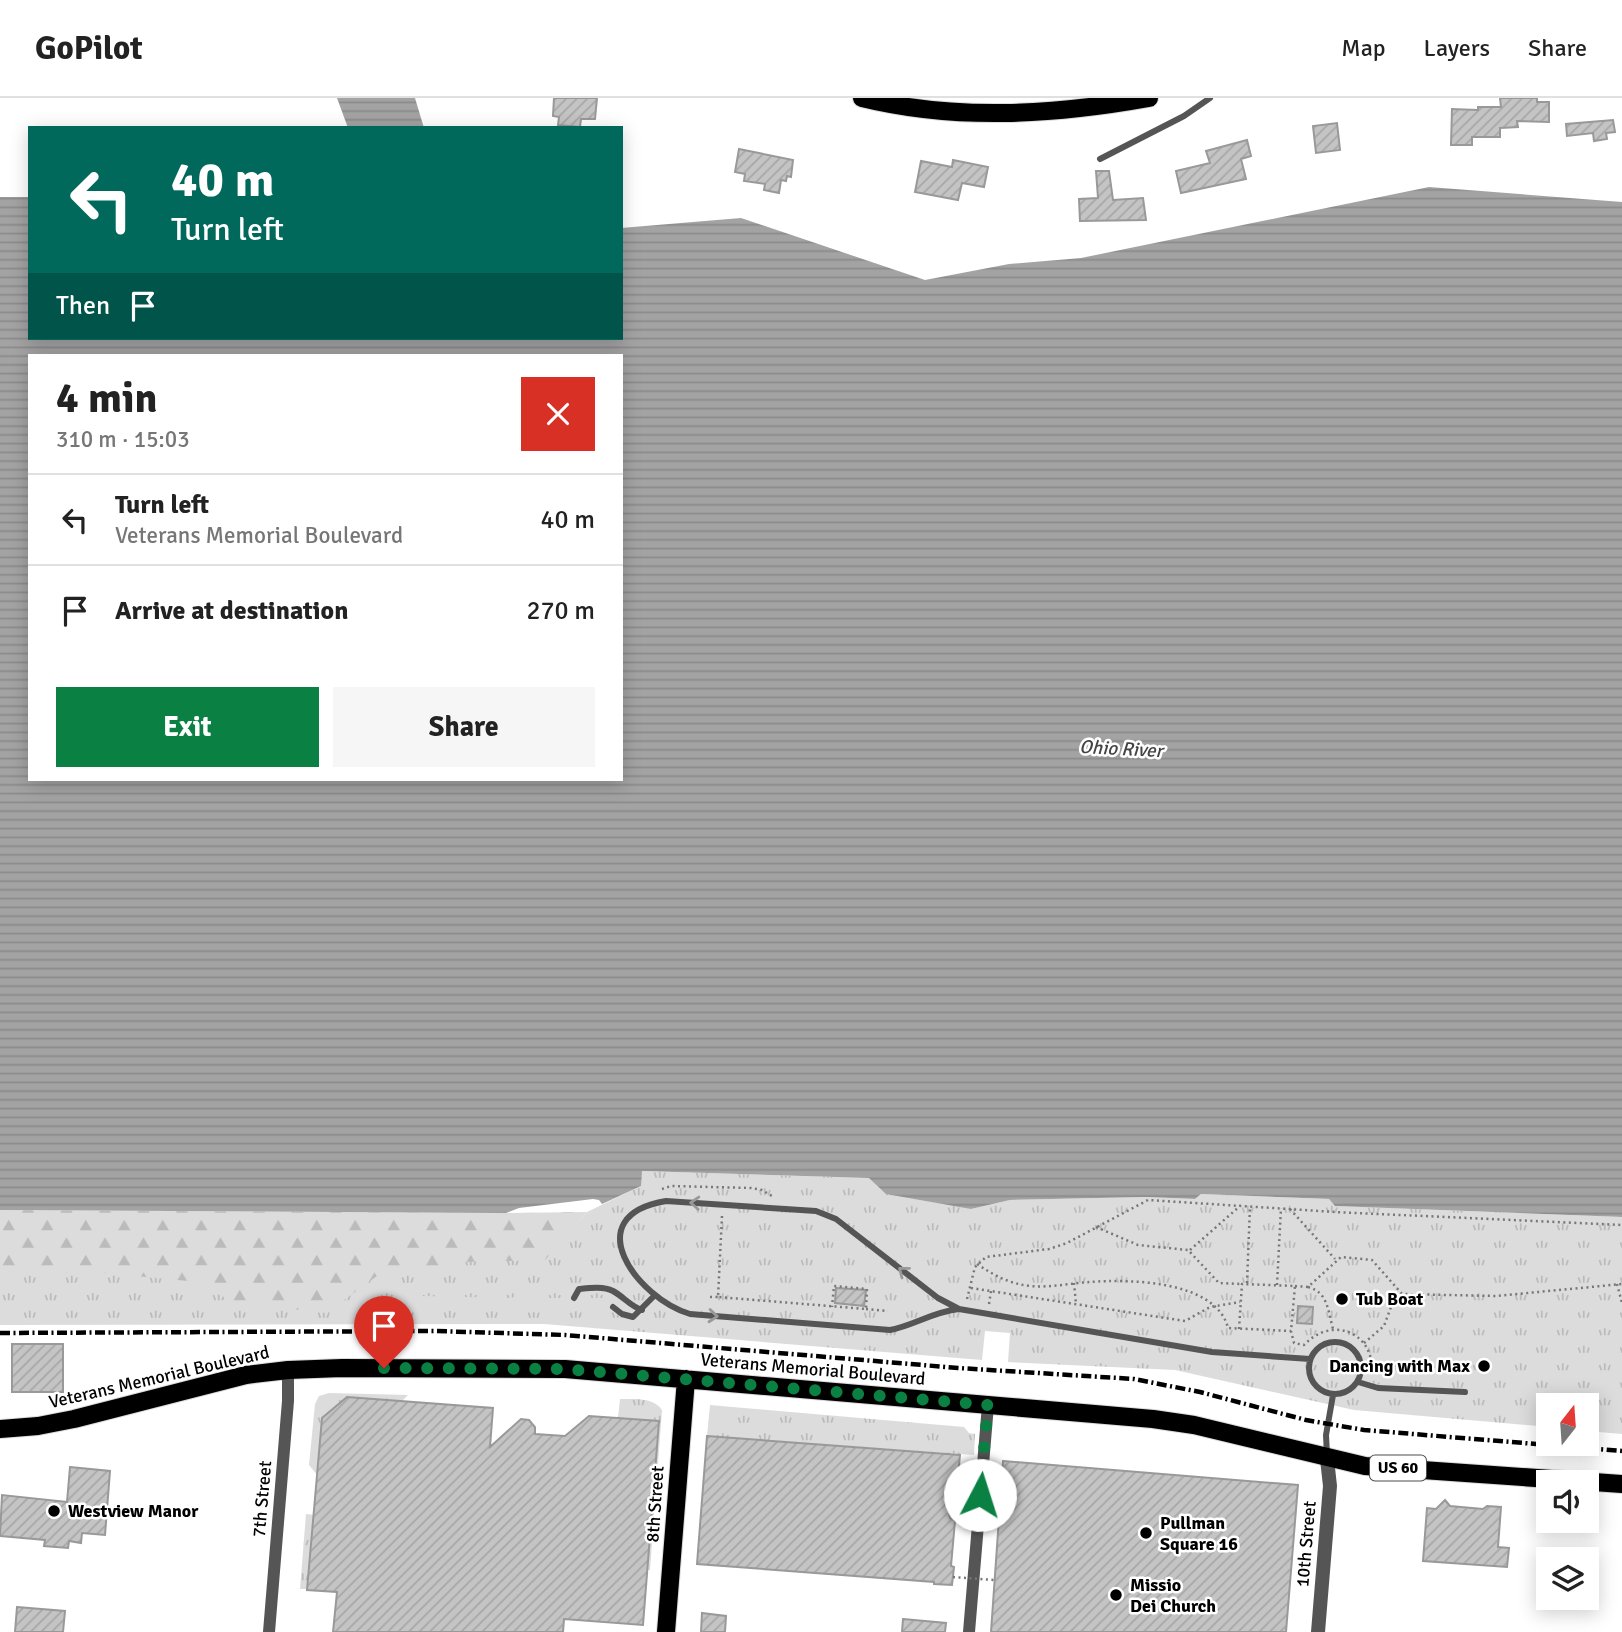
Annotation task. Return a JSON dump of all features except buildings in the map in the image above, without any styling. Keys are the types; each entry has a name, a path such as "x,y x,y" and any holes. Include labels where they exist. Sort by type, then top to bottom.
{"main road":[{"path":"862,98 937,110 1007,114 1101,107 1149,98"},
{"name":"Veterans Memorial Boulevard","path":"0,1429 62,1422 246,1376 288,1370 531,1368 598,1371 1175,1421 1364,1466 1622,1484"},
{"name":"8th Street","path":"666,1632 685,1379"}],"street":[{"name":"7th Street","path":"270,1632 288,1401 288,1370"},
{"path":"969,1632 988,1405"},
{"name":"10th Street","path":"1318,1632 1330,1486 1327,1459"}],"lane":[{"path":"1100,159 1184,117 1210,98"},
{"path":"960,1309 938,1298 836,1219 816,1211 666,1201 652,1203 635,1212 626,1220 618,1236 620,1251 628,1264 655,1295 673,1308 690,1314 890,1330 940,1311 960,1309 1212,1352 1310,1359"},
{"path":"574,1298 579,1289 602,1288 614,1292 635,1308 642,1310"},
{"path":"613,1307 628,1317 633,1317 655,1295"},
{"path":"1332,1342 1350,1347 1361,1363 1358,1382 1352,1389 1333,1395 1315,1387 1308,1368 1315,1350 1322,1344 1332,1342"},
{"path":"1358,1382 1378,1388 1465,1392"},
{"path":"1327,1459 1326,1435 1333,1395"},
{"path":"955,1515 979,1516"}],"path":[{"path":"966,1302 978,1264 986,1257 1049,1250 1149,1200 1622,1224"},
{"path":"1189,1251 1240,1206"},
{"path":"1247,1284 1250,1206"},
{"path":"1277,1285 1281,1208"},
{"path":"1290,1209 1336,1260"},
{"path":"1096,1227 1138,1245 1189,1251 1219,1283 1295,1286 1318,1290 1326,1300 1333,1329"},
{"path":"718,1297 721,1228"},
{"path":"1308,1287 1340,1256 1372,1260 1402,1294 1496,1296 1622,1284"},
{"path":"978,1264 998,1278 1034,1287 1127,1281 1161,1284 1187,1291 1214,1306 1223,1315 1228,1328 1291,1331"},
{"path":"1074,1283 1076,1305"},
{"path":"1239,1329 1242,1284"},
{"path":"1617,1284 1622,1303"},
{"path":"832,1307 834,1286 867,1289 866,1310"},
{"path":"1295,1286 1291,1331 1294,1343 1300,1346 1319,1332 1333,1329 1350,1332 1364,1343 1373,1363 1372,1374 1385,1379 1390,1365"},
{"path":"971,1288 1185,1321 1214,1306 1240,1301"},
{"path":"1364,1343 1384,1326 1398,1288"},
{"path":"710,1297 888,1311"},
{"path":"1373,1363 1455,1368"},
{"path":"953,1577 994,1580"}],"green space":[{"path":"641,1171 869,1178 971,1209 1010,1200 1146,1197 1195,1199 1201,1194 1329,1199 1336,1206 1622,1217 1622,1434 1600,1432 1600,1393 1536,1393 1536,1426 1354,1410 1175,1370 1008,1362 1010,1333 985,1331 982,1360 544,1324 0,1325 0,1215 580,1220 587,1212 641,1186"},
{"path":"0,1210 587,1212 545,1260 461,1262 377,1276 326,1313 235,1302 188,1281 104,1273 0,1272"},
{"path":"516,1295 537,1295 541,1298 603,1298 615,1304 611,1311 584,1309 570,1313 421,1310 421,1296 512,1298"},
{"path":"329,1393 408,1395 402,1401 347,1397 322,1418 318,1476 309,1465 315,1404 319,1396"},
{"path":"620,1399 649,1401 662,1410 650,1570 647,1570 659,1421 618,1418"},
{"path":"710,1405 964,1427 969,1433 975,1434 974,1455 707,1436"},
{"path":"306,1514 315,1515 307,1589 300,1589"}],"water":[{"path":"337,98 415,98 423,126 347,126"},
{"name":"Ohio River","path":"1429,187 1622,202 1622,1217 1335,1206 1329,1199 1201,1194 1195,1199 1146,1197 1010,1200 971,1209 886,1194 869,1178 642,1171 641,1186 602,1204 593,1199 519,1208 506,1213 0,1210 0,197 28,197 28,340 623,340 623,228 741,218 925,280 1009,264 1081,258"}],"railway":[{"path":"0,1333 435,1331 565,1335 958,1368 1134,1379 1200,1392 1306,1420 1364,1430 1622,1451"}],"place":[{"name":"Tub Boat","path":"1342,1299"},
{"name":"Dancing with Max","path":"1484,1366"},
{"name":"Westview Manor","path":"54,1511"},
{"name":"Pullman Square 16","path":"1146,1533"},
{"name":"Missio Dei Church","path":"1116,1595"}],"route":[{"path":"384,1368 565,1369 988,1405 980,1495"}]}
